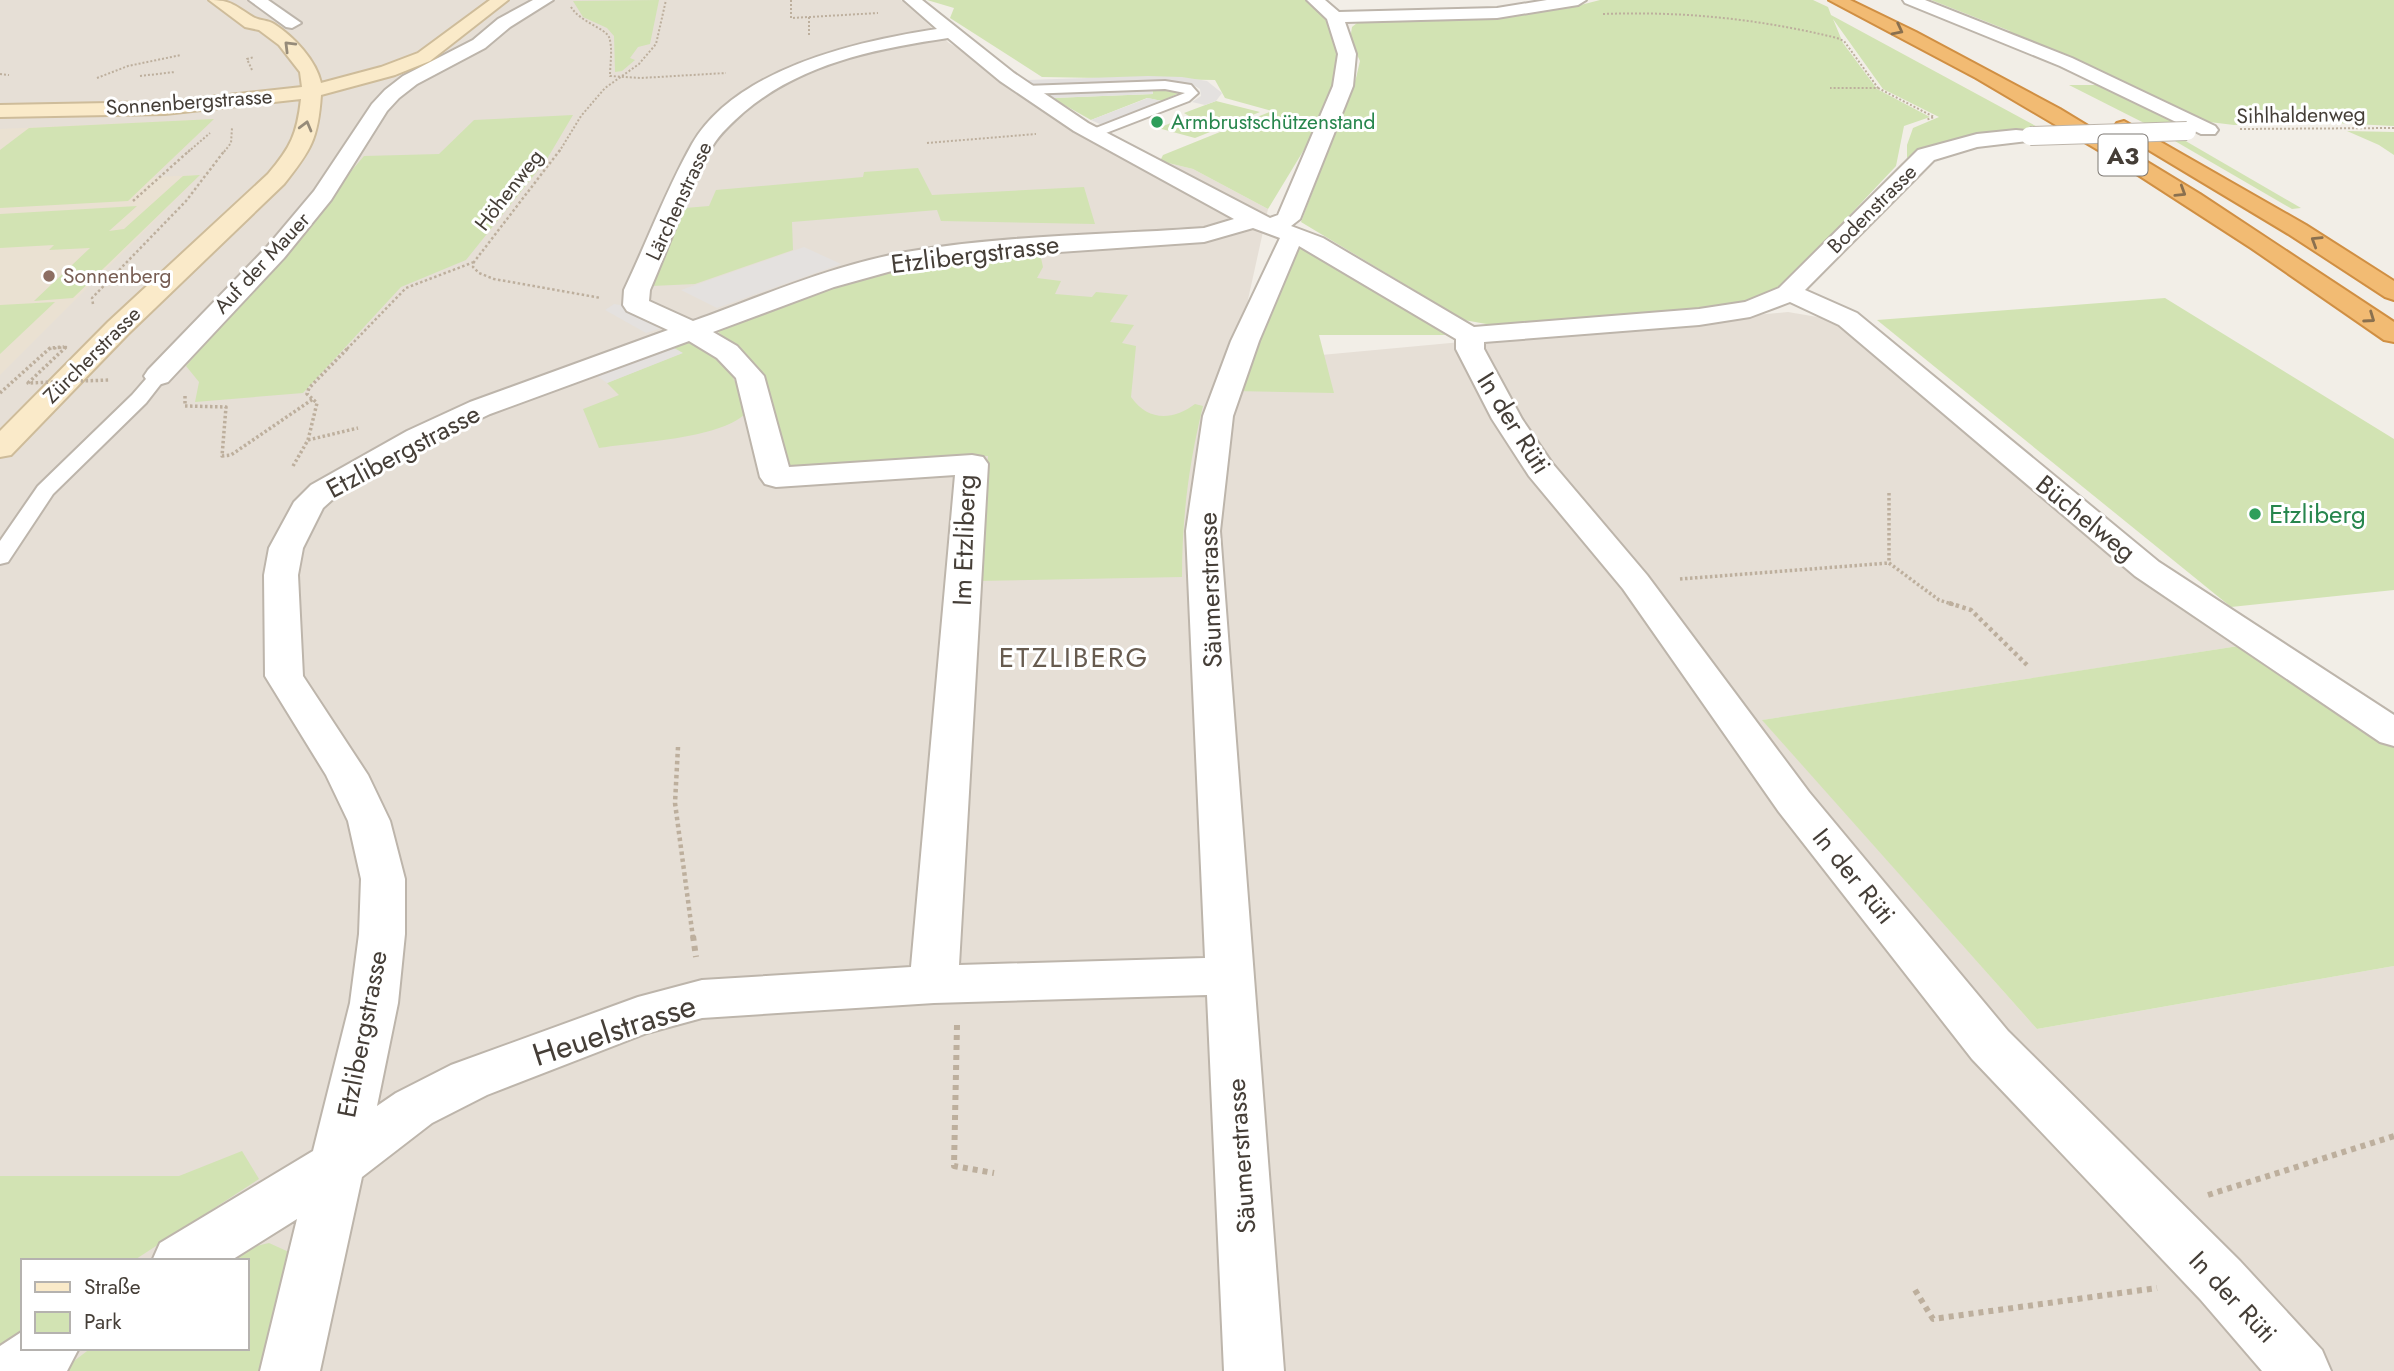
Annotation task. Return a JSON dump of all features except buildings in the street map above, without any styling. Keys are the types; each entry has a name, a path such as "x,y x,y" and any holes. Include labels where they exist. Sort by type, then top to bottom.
{"highway":[{"name":"A3","path":"1837,0 1958,61 2104,144 2268,248 2394,334"},
{"path":"1877,0 2001,61"},
{"name":"A3","path":"2104,115 2204,173 2394,292"}],"main road":[{"path":"217,0 251,23 265,26 285,41 309,71 312,87"},
{"name":"Sonnenbergstrasse","path":"0,111 89,107 164,108 286,86 312,87 407,64 424,57 453,38 500,0"},
{"path":"251,23 248,31 263,46"},
{"path":"285,120 286,86"},
{"name":"Zürcherstrasse","path":"0,448 118,328 276,179 293,158 308,129 312,87"},
{"name":"Zürcherstrasse","path":"246,205 255,181 273,150"}],"street":[{"path":"257,0 292,23"},
{"name":"Auf der Mauer","path":"158,376 275,253 323,195 379,108 391,94 410,80 479,44 504,23 545,0"},
{"path":"912,0 1025,90 1093,134 1274,227 1314,243 1435,317 1470,335"},
{"path":"1315,0 1335,17 1497,13 1578,0"},
{"path":"1912,0 2066,62 2198,131"},
{"name":"Säumerstrasse","path":"1254,1371 1203,531 1218,416 1245,341 1286,246 1274,227 1288,219 1343,86 1347,54 1335,17"},
{"name":"Lärchenstrasse","path":"636,305 637,290 703,144 731,112 799,68 837,53 890,41 952,32"},
{"name":"Bodenstrasse","path":"1470,335 1729,314 1750,309 1788,293 1926,155 1949,146 2030,136 2198,131"},
{"name":"Etzlibergstrasse","path":"290,1371 374,1003 382,934 383,879 369,821 347,775 284,676 281,575 286,548 310,502 329,488 441,425 825,282 904,260 971,251 1204,235 1226,230 1274,227"},
{"name":"Büchelweg","path":"1788,293 1819,304 1848,319 2147,569 2394,733"},
{"path":"636,305 691,331"},
{"name":"Im Etzliberg","path":"691,331 727,352 750,376 776,477 972,464 946,984"},
{"name":"In der Rüti","path":"1470,335 1470,349 1507,419 1540,469 1635,582 1794,802 1990,1045 2220,1280 2301,1371"},
{"name":"Heuelstrasse","path":"183,1259 335,1166 414,1108 468,1080 638,1016 702,999 946,984 1230,976"},
{"path":"16,1371 46,1350"}],"lane":[{"path":"1025,90 1165,85 1186,88 1192,93 1093,134"},
{"name":"Auf der Mauer","path":"0,557 45,490 139,400 158,376"}],"path":[{"name":"Höhenweg","path":"636,305 486,276 475,270 474,262 553,161 581,116 605,88 639,64 656,44 666,0"},
{"path":"791,0 791,18 889,12"},
{"path":"568,1 578,18 607,33 610,40 610,76 619,78 799,68"},
{"path":"1592,15 1685,14 1784,25 1824,34 1844,41 1878,88 1934,117 1922,122"},
{"path":"809,17 810,46 837,53"},
{"path":"93,80 128,66 181,55"},
{"path":"0,74 9,75"},
{"path":"1830,88 1878,88"},
{"path":"94,307 92,298 186,201 231,143 233,117"},
{"name":"Sihlhaldenweg","path":"2198,131 2394,128"},
{"path":"133,201 215,129"},
{"path":"927,143 1042,133"},
{"path":"308,440 317,403 307,394 309,388 406,288 474,262"},
{"path":"19,387 66,337"},
{"path":"0,393 50,348 66,347 28,383 109,380"},
{"path":"158,376 186,377 185,407 226,407 222,456 232,455 313,399"},
{"path":"1889,492 1889,563"},
{"path":"1635,582 1889,563 1939,600 1971,610 2029,667"},
{"path":"678,747 675,803 702,999"},
{"path":"946,984 954,1166 995,1173"},
{"path":"2203,1197 2394,1136"},
{"path":"1914,1290 1933,1319 2173,1286"}],"shaded area":[{"path":"0,0 901,0 949,43 1160,161 1193,169 1268,209 1234,363 1788,312 1835,320 2245,645 1763,720 2037,1029 2394,966 2394,1371 0,1371"},
{"path":"1148,76 1207,81 1222,93 1216,101 1205,105 1192,102 1201,96 1200,89 1195,86 1166,82 1150,83 1153,94 1052,98 1027,80"},
{"path":"1148,98 1162,101 1102,125 1091,120"},
{"name":"Sonnenberg","path":"214,119 154,177 200,175 0,375 0,129"},
{"path":"804,247 841,264 717,308 681,290"},
{"path":"614,304 627,306 665,327 646,333 605,310"},
{"path":"667,344 683,353 607,383 591,372"}],"green space":[{"path":"659,0 650,44 638,47 630,58 635,60 622,71 615,72 614,36 607,28 583,17 573,1"},
{"path":"927,0 1324,0 1348,47 1322,120 1268,209 1193,169 1160,161 1163,155 1272,111 1225,98 1215,80 1042,77 950,18 954,8"},
{"path":"1600,0 1813,0 1828,7 1831,15 2045,131 1956,139 1922,149 1907,158 1907,145 1913,128 1939,117 1883,89 1833,19 1843,43 1877,89 1930,117 1904,126 1896,166 1781,288 1748,305 1503,327 1464,320 1301,222 1356,78 1360,61 1350,40 1352,27 1357,23 1510,16 1569,8"},
{"path":"1931,0 2394,0 2394,126 2334,123 2234,125 2201,121 2002,33 2010,31"},
{"path":"2069,85 2108,85 2187,127 2152,127"},
{"path":"1152,88 1179,93 1162,101 1147,98 1091,120 1052,98 1153,94"},
{"path":"1216,101 1260,112 1195,138 1158,128 1189,116 1184,113"},
{"path":"573,115 547,159 466,260 401,287 303,393 195,402 199,382 186,366 364,156 439,154 474,120"},
{"path":"214,119 128,201 0,208 0,150 29,128"},
{"path":"2347,131 2394,132 2394,155 2379,145"},
{"path":"2177,136 2301,208 2292,209 2168,137"},
{"path":"918,168 932,195 1084,187 1095,224 941,221 937,210 792,222 793,250 695,284 652,286 685,208 709,206 716,190 863,177 864,172"},
{"path":"200,175 73,298 34,301 90,248 49,250 54,245 0,248 0,214 137,206 109,231 124,229 183,176"},
{"path":"1297,249 1311,249 1446,335 1319,335 1334,393 1233,391"},
{"path":"1018,251 1041,258 1043,267 1037,278 1061,281 1055,294 1092,297 1096,292 1128,295 1110,322 1134,325 1122,343 1136,346 1131,397 1145,411 1169,416 1195,404 1203,406 1187,490 1182,577 976,581 988,456 809,471 788,469 768,392 752,362 716,330 723,323 901,264"},
{"name":"Etzliberg","path":"2165,298 2394,439 2394,590 2231,607 1877,320"},
{"path":"55,302 0,354 0,305"},
{"path":"691,342 703,346 722,360 739,391 745,414 733,422 697,434 599,448 583,409 619,395 607,383 682,353 667,344"},
{"path":"2245,645 2394,745 2394,966 2037,1029 1762,720"},
{"path":"242,1151 259,1179 136,1259 21,1259 21,1335 0,1351 0,1176 179,1176"},
{"path":"269,1243 289,1252 269,1371 61,1371 88,1350 248,1350 248,1259 220,1259 231,1252"}],"place":[{"name":"Armbrustschützenstand","path":"1157,122"},
{"name":"Sonnenberg","path":"49,276"},
{"name":"Etzliberg","path":"2255,514"}],"district":[{"name":"ETZLIBERG","path":"1074,657"}]}
